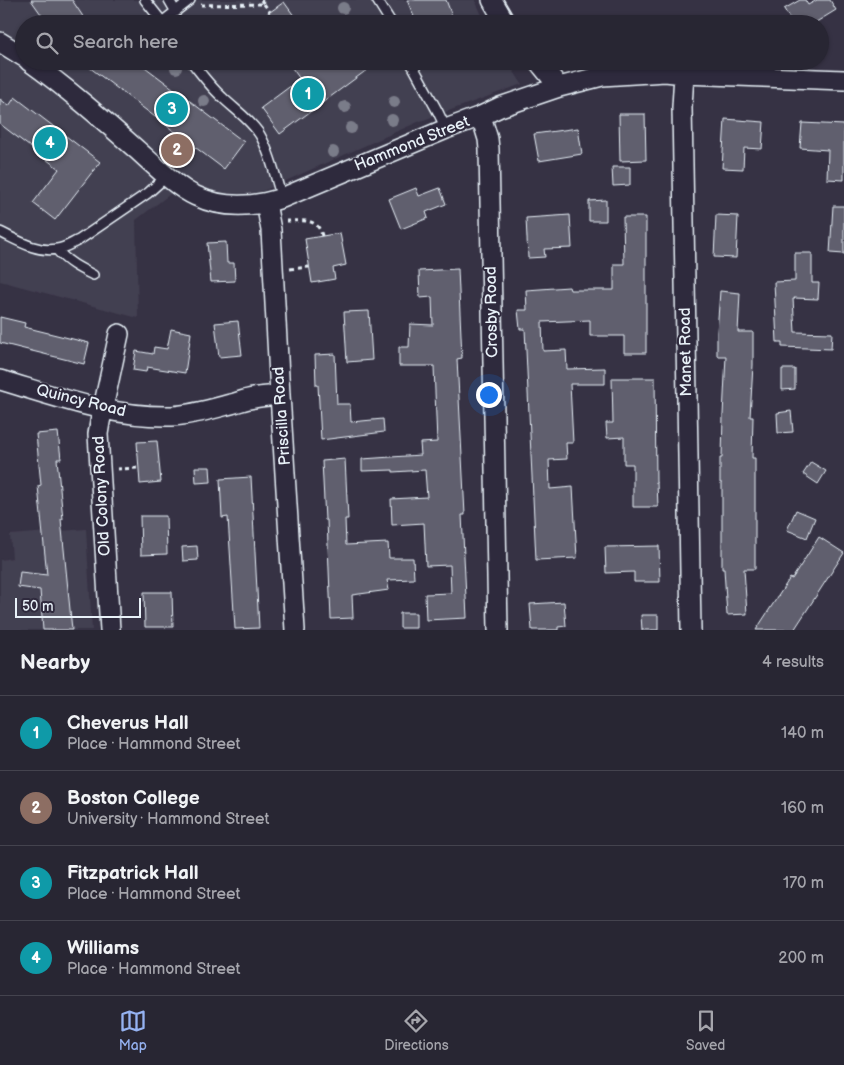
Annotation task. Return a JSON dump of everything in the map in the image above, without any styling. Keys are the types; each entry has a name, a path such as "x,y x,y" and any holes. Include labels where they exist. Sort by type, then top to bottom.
{"street":[{"path":"492,0 501,15"},
{"path":"0,42 15,51"},
{"name":"Hammond Street","path":"41,70 70,92 167,176 194,196 211,202 248,205 274,200 500,108 559,87 602,76 665,72 844,80"},
{"path":"545,70 559,87"},
{"name":"Manet Road","path":"684,74 682,106 691,630"},
{"name":"Crosby Road","path":"481,116 488,138 489,149 498,630"},
{"name":"Priscilla Road","path":"274,200 271,230 295,630"},
{"name":"Old Colony Road","path":"110,630 98,434 119,334"},
{"name":"Quincy Road","path":"0,380 103,409 146,415 178,415 212,409 252,398 280,395"}],"lane":[{"path":"145,0 157,15"},
{"path":"170,0 176,12"},
{"path":"172,15 190,0"},
{"path":"377,0 386,15"},
{"path":"198,70 259,134 276,179 274,200"},
{"path":"415,70 446,129"},
{"path":"0,232 33,247 57,250 79,240 148,193 167,176"},
{"path":"57,250 74,266 93,275"}],"path":[{"path":"202,4 262,2 270,12"},
{"path":"286,220 314,222 321,230 322,236"},
{"path":"289,270 310,267"},
{"path":"114,470 139,468"}],"shaded area":[{"path":"0,0 475,0 482,15 15,15 15,70 513,70 522,84 418,122 252,195 238,196 213,193 190,179 136,220 138,318 0,281"},
{"path":"86,529 92,630 0,630 0,560 12,558 10,535"}],"building":[{"path":"31,0 72,0 82,15 42,15"},
{"path":"407,0 446,0 452,15 413,15"},
{"path":"800,0 805,0 808,5 817,0 830,0 836,10 828,15 788,15 784,9"},
{"path":"284,2 293,15 266,15"},
{"path":"93,70 149,70 244,142 224,169"},
{"path":"294,70 367,70 280,134 261,108 300,79"},
{"path":"15,97 100,162 55,220 33,203 59,169 0,124 0,99 9,106"},
{"path":"619,114 645,114 646,160 620,161"},
{"path":"725,119 764,122 762,149 744,148 743,169 722,168"},
{"path":"802,123 844,125 844,180 827,179 828,150 800,148"},
{"path":"578,128 582,154 539,161 534,134"},
{"path":"612,167 630,167 630,185 613,186"},
{"path":"416,188 419,196 440,188 446,204 426,212 428,218 401,229 389,199"},
{"path":"606,200 606,221 589,221 589,201"},
{"path":"833,206 844,206 844,254 830,253"},
{"path":"570,215 572,248 544,249 545,257 528,258 526,218"},
{"path":"716,215 738,216 736,258 714,257"},
{"path":"623,217 646,217 646,353 624,353 624,336 590,336 590,320 542,322 543,351 566,350 567,369 605,368 605,384 570,384 573,443 566,443 567,459 549,460 550,489 573,487 577,558 536,560 525,329 520,329 518,310 527,310 526,290 569,287 570,290 614,290 614,264 624,264"},
{"path":"340,233 346,265 333,268 335,279 312,283 305,239"},
{"path":"226,242 227,263 234,263 235,281 211,282 207,243"},
{"path":"795,253 812,253 812,283 819,283 818,299 793,299 795,332 832,333 831,349 782,347 782,342 777,342 774,282 795,281"},
{"path":"458,269 462,358 457,359 465,515 462,515 467,618 426,620 425,594 451,593 450,565 426,566 424,523 392,525 391,499 427,497 425,470 362,471 362,459 421,455 420,443 437,442 434,366 399,366 399,347 409,347 410,324 433,325 432,297 420,298 419,271"},
{"path":"720,291 740,293 738,332 753,332 750,417 753,417 752,458 755,458 755,569 744,569 747,614 727,615 724,569 722,569 722,483 720,483 720,458 722,458 726,356 717,356"},
{"path":"369,311 372,360 347,362 344,312"},
{"path":"0,317 25,323 24,327 89,343 84,364 0,343"},
{"path":"238,321 242,355 219,357 215,323"},
{"path":"171,329 191,333 185,373 147,367 146,372 133,370 136,351 153,354 154,347 167,349"},
{"path":"335,354 337,404 350,404 351,422 383,419 384,432 321,440 315,355"},
{"path":"782,369 795,369 795,389 782,390"},
{"path":"612,378 655,378 658,507 633,507 633,464 624,464 624,437 607,438 606,423 613,423"},
{"path":"791,411 793,432 778,433 777,413"},
{"path":"58,432 61,459 57,459 63,519 61,519 72,630 43,630 40,590 18,587 20,572 47,575 38,486 41,485 36,434"},
{"path":"157,441 161,482 140,484 137,442"},
{"path":"345,459 348,519 345,519 346,545 388,543 389,558 413,558 414,579 387,580 389,590 352,595 353,618 331,619 327,520 325,520 322,461"},
{"path":"811,462 826,471 818,484 803,474"},
{"path":"195,467 210,467 211,482 196,483"},
{"path":"251,477 259,628 235,629 228,517 222,518 220,479"},
{"path":"796,510 815,518 807,538 787,530"},
{"path":"140,516 166,516 167,554 141,555"},
{"path":"819,537 844,553 794,630 756,630 790,578 792,579"},
{"path":"197,546 198,560 183,561 182,547"},
{"path":"659,546 660,582 634,582 634,572 606,573 605,547"},
{"path":"144,592 172,592 173,627 145,627"},
{"path":"564,602 566,626 558,627 558,630 532,630 530,604"},
{"path":"400,613 416,613 416,628 400,628"},
{"path":"641,615 658,615 658,630 642,630"}],"place":[{"name":"Cheverus Hall","path":"308,94"},
{"name":"Fitzpatrick Hall","path":"172,109"},
{"name":"Williams","path":"50,143"},
{"name":"Boston College","path":"177,150"}]}
